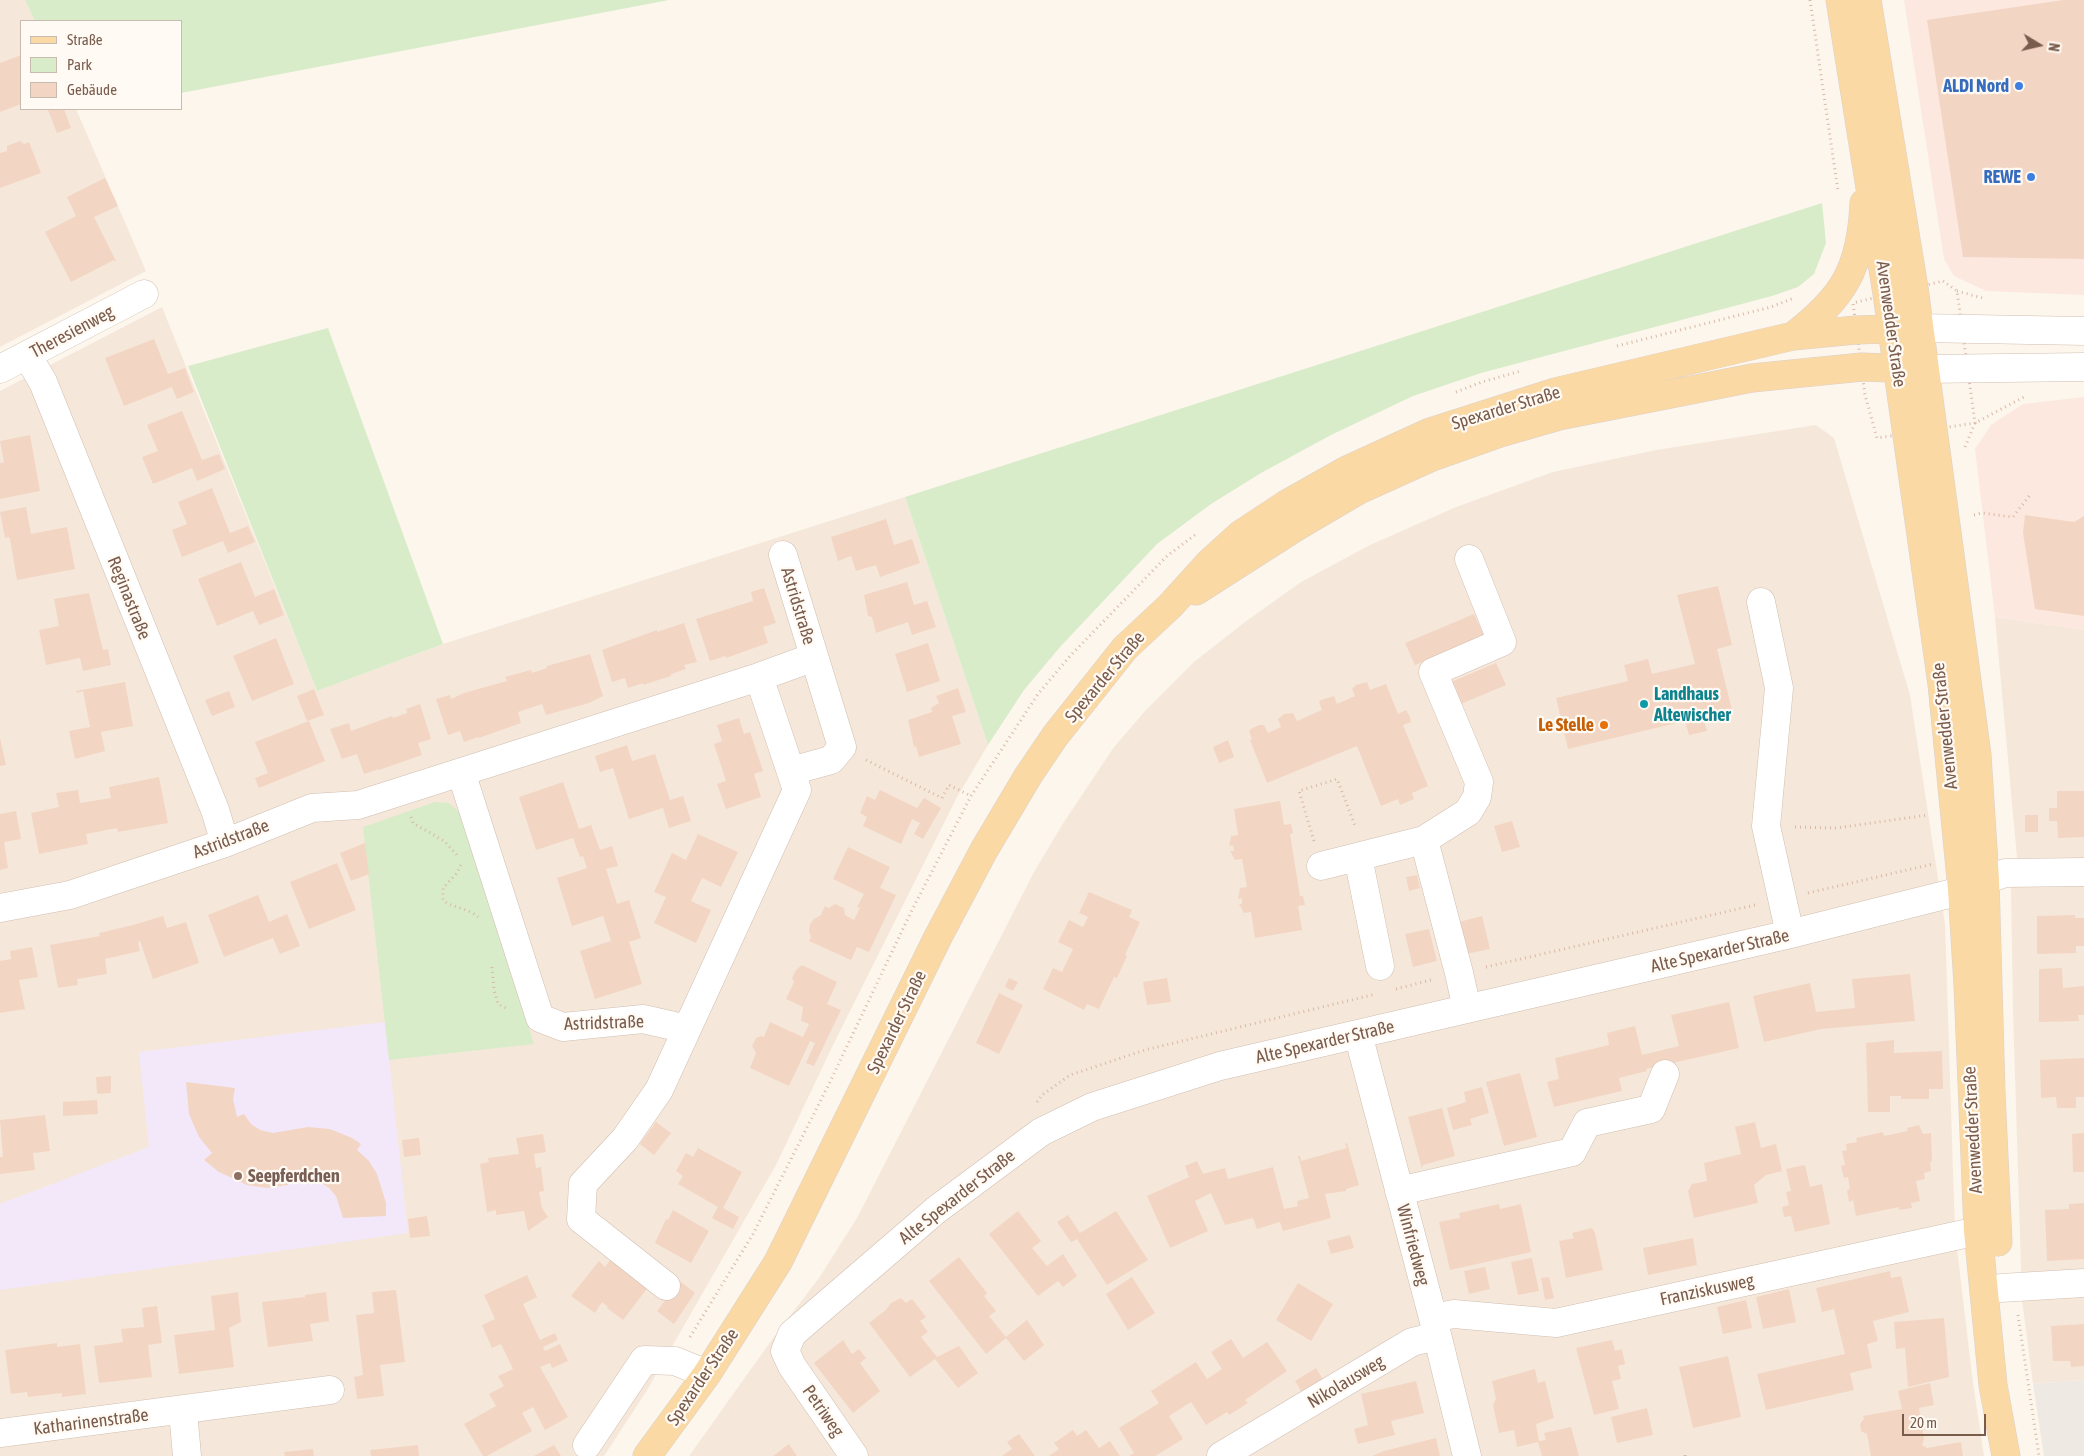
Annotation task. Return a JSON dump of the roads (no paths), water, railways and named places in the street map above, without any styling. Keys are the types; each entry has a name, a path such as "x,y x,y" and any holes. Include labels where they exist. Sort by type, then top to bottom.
{"main road":[{"name":"Avenwedder Straße","path":"1840,0 1866,160 1905,328 1925,369 1977,754 1974,885 1968,985 1978,1231 1993,1385 2006,1456"},
{"name":"Avenwedder Straße","path":"1867,0 1905,328 1897,369 1942,684 1974,885 1991,1093 2001,1288 2010,1376 2023,1456"},
{"path":"1793,336 1813,321 1841,292 1852,272 1863,223 1866,160"},
{"name":"Spexarder Straße","path":"647,1456 707,1374 778,1262 938,937 984,850 1028,776 1055,736 1125,648 1170,606 1210,562 1241,534 1285,505 1347,470 1430,432 1555,392 1793,336 1905,328"},
{"name":"Spexarder Straße","path":"1170,606 1222,576 1296,527 1359,490 1432,456 1500,433 1560,416 1752,378 1862,367 1925,369"}],"street":[{"name":"Theresienweg","path":"0,370 144,294"},
{"path":"1905,328 2084,331"},
{"name":"Reginastraße","path":"27,355 43,382 215,810 225,843"},
{"path":"1925,369 2084,367"},
{"name":"Astridstraße","path":"783,555 842,747 831,760 791,771"},
{"path":"1321,866 1424,840 1468,812 1477,797 1479,782 1433,672 1502,642 1469,559"},
{"path":"1761,602 1779,688 1766,826 1790,934"},
{"name":"Astridstraße","path":"0,908 70,895 225,843 312,808 358,805 759,677 814,657"},
{"path":"666,1286 581,1219 583,1184 625,1139 659,1090 797,790 759,677"},
{"name":"Astridstraße","path":"461,772 540,1018 563,1027 643,1019 686,1029"},
{"path":"1424,840 1467,1009"},
{"path":"1362,856 1380,966"},
{"name":"Alte Spexarder Straße","path":"792,1366 785,1351 792,1334 936,1210 1041,1132 1092,1107 1220,1066 1790,934 1949,894 2005,873 2084,872"},
{"name":"Winfriedweg","path":"1358,1034 1467,1456"},
{"path":"1398,1191 1572,1152 1587,1124 1651,1109 1665,1074"},
{"name":"Franziskusweg","path":"1435,1327 1454,1314 1556,1322 1978,1231"},
{"path":"2001,1288 2084,1283"},
{"name":"Nikolausweg","path":"1222,1456 1261,1446 1435,1327"},
{"path":"587,1445 644,1360 675,1361 707,1374"},
{"name":"Petriweg","path":"792,1366 854,1456"},
{"name":"Katharinenstraße","path":"0,1433 182,1411 330,1390"},
{"path":"182,1411 187,1456"}],"place":[{"name":"ALDI Nord","path":"2019,86"},
{"name":"REWE","path":"2031,177"},
{"name":"Landhaus Altewischer","path":"1644,704"},
{"name":"Le Stelle","path":"1604,725"},
{"name":"Seepferdchen","path":"238,1176"}]}
